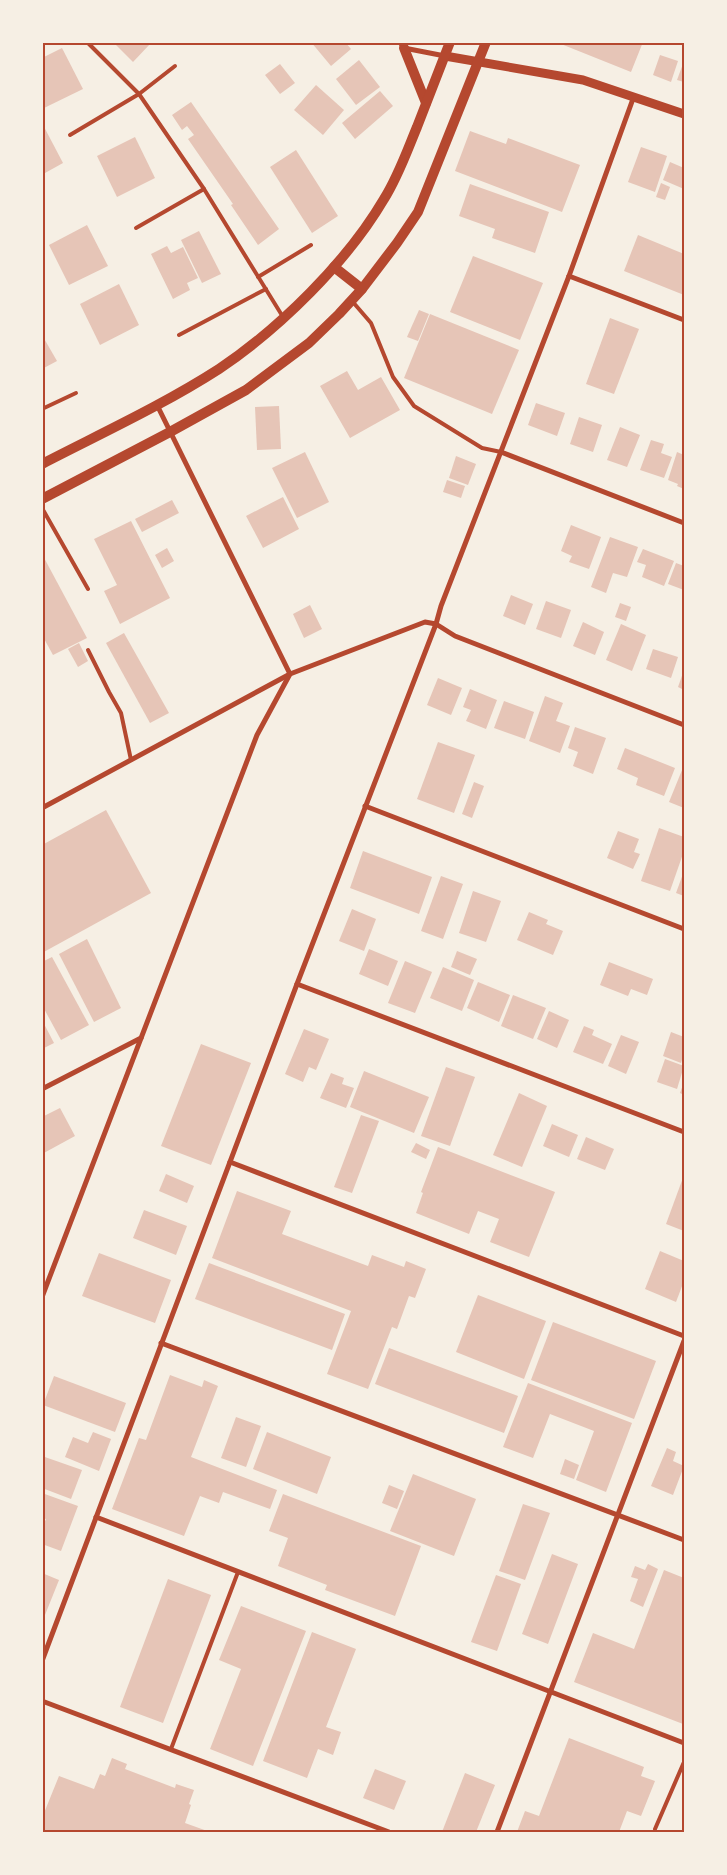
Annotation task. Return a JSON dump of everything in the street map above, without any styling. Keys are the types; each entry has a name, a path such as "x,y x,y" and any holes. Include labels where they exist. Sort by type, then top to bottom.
{"main road":[{"path":"42,464 157,405 219,369 265,334 334,267 359,238 385,198 404,160 450,42"},
{"path":"42,499 246,390 309,343 352,300 397,243 418,212 486,42"},
{"path":"402,46 426,103"},
{"path":"334,267 362,289"}],"street":[{"path":"402,46 445,56 583,80 684,114"},
{"path":"42,1661 297,984 569,276 634,96"},
{"path":"569,276 684,320"},
{"path":"157,405 290,674"},
{"path":"501,452 684,522"},
{"path":"42,808 290,674 424,622 436,624 454,636 684,725"},
{"path":"42,1297 257,735 290,674"},
{"path":"365,806 684,929"},
{"path":"297,984 684,1132"},
{"path":"42,1089 141,1038"},
{"path":"230,1162 684,1336"},
{"path":"497,1832 684,1341"},
{"path":"161,1343 684,1540"},
{"path":"96,1517 684,1743"},
{"path":"42,1700 389,1832"}],"lane":[{"path":"86,42 139,94 204,189 283,317"},
{"path":"70,135 139,94 175,66"},
{"path":"136,228 204,189"},
{"path":"258,277 311,245"},
{"path":"179,335 266,289"},
{"path":"352,300 371,323 393,376 414,406 482,448 501,452"},
{"path":"42,409 76,393"},
{"path":"42,508 88,589"},
{"path":"88,650 108,692 121,713 131,760"},
{"path":"171,1749 238,1572"},
{"path":"655,1829 684,1762"}],"building":[{"path":"113,42 149,42 150,44 133,62"},
{"path":"311,42 345,42 351,49 331,66"},
{"path":"556,42 643,42 631,72"},
{"path":"62,48 83,89 42,109 42,58"},
{"path":"660,55 678,61 671,82 653,75"},
{"path":"359,60 380,87 356,105 336,79"},
{"path":"684,61 684,82 677,80"},
{"path":"280,64 295,83 280,94 265,75"},
{"path":"316,85 344,110 323,135 294,110"},
{"path":"380,91 393,106 355,139 342,123"},
{"path":"191,102 279,229 258,245 231,205 233,204 188,139 194,135 187,126 182,130 172,115"},
{"path":"42,123 63,163 45,173 42,168"},
{"path":"470,131 506,144 508,138 580,165 562,212 455,171"},
{"path":"135,137 155,178 117,197 97,156"},
{"path":"641,147 667,156 655,192 628,182"},
{"path":"296,150 338,216 312,233 270,167"},
{"path":"670,162 684,168 684,189 663,180"},
{"path":"661,183 670,187 665,200 656,197"},
{"path":"470,184 549,212 535,253 492,238 495,229 459,216"},
{"path":"87,225 108,266 69,285 49,245"},
{"path":"199,231 221,274 202,283 181,240"},
{"path":"638,235 684,254 684,295 624,271"},
{"path":"167,246 171,253 183,247 198,278 187,283 190,290 173,299 151,254"},
{"path":"473,256 543,283 520,340 450,312"},
{"path":"119,284 139,325 100,345 80,304"},
{"path":"419,310 429,314 418,341 407,337"},
{"path":"430,314 519,350 492,414 404,378"},
{"path":"610,318 639,329 614,394 586,384"},
{"path":"42,335 57,361 42,369"},
{"path":"347,371 358,390 381,377 400,410 350,438 320,386"},
{"path":"536,403 565,413 557,436 528,425"},
{"path":"279,406 281,449 257,450 255,407"},
{"path":"579,417 602,425 593,452 570,444"},
{"path":"620,427 640,435 627,467 607,460"},
{"path":"651,440 664,444 661,453 672,457 664,478 640,470"},
{"path":"305,452 329,502 297,518 272,468"},
{"path":"677,452 684,455 684,489 668,480"},
{"path":"456,456 476,464 468,485 449,478"},
{"path":"447,480 465,486 461,498 443,492"},
{"path":"283,497 299,529 263,548 246,516"},
{"path":"172,500 179,513 142,532 135,519"},
{"path":"131,521 170,598 120,624 104,591 117,585 94,539"},
{"path":"571,525 601,537 589,569 569,562 572,556 561,551"},
{"path":"610,537 638,547 627,577 613,573 606,593 591,587"},
{"path":"167,548 174,561 162,568 155,555"},
{"path":"643,549 674,561 664,586 642,577 646,565 637,562"},
{"path":"42,554 87,638 53,655 42,635"},
{"path":"676,563 684,566 684,590 668,584"},
{"path":"511,595 533,604 525,625 503,616"},
{"path":"546,601 571,610 561,638 536,629"},
{"path":"620,603 631,607 626,621 615,617"},
{"path":"310,605 322,629 304,638 293,614"},
{"path":"583,622 604,632 595,655 573,646"},
{"path":"621,624 646,635 632,671 606,660"},
{"path":"124,633 169,713 150,723 106,643"},
{"path":"79,643 88,661 78,667 68,649"},
{"path":"653,649 678,657 671,678 646,669"},
{"path":"684,670 684,690 678,687"},
{"path":"438,678 462,688 451,715 427,705"},
{"path":"470,689 497,700 486,729 466,721 471,710 463,707"},
{"path":"545,696 563,703 556,721 570,726 560,753 529,741"},
{"path":"504,701 534,712 525,739 494,728"},
{"path":"575,727 606,738 593,774 573,766 578,752 568,748"},
{"path":"438,742 475,755 454,813 417,799"},
{"path":"625,748 675,768 664,796 636,785 638,778 617,769"},
{"path":"682,770 684,771 684,808 669,802"},
{"path":"474,782 484,786 472,818 462,814"},
{"path":"106,810 151,893 42,953 42,845"},
{"path":"659,828 684,837 684,851 670,891 641,881"},
{"path":"618,831 639,839 634,852 640,854 633,869 607,858"},
{"path":"363,851 432,877 419,914 350,888"},
{"path":"684,871 684,896 676,893"},
{"path":"441,876 463,884 443,939 421,931"},
{"path":"473,891 501,901 486,942 459,933"},
{"path":"352,909 376,919 364,951 339,941"},
{"path":"529,912 548,920 546,924 563,931 553,955 517,940"},
{"path":"87,939 121,1008 94,1022 59,954"},
{"path":"369,949 398,961 388,986 359,974"},
{"path":"457,951 477,959 470,975 451,967"},
{"path":"52,957 89,1025 61,1040 42,1005 42,962"},
{"path":"405,961 432,972 415,1013 388,1003"},
{"path":"609,962 653,979 647,995 631,989 628,996 600,985"},
{"path":"443,967 474,980 462,1011 430,998"},
{"path":"478,982 510,995 499,1022 467,1008"},
{"path":"513,995 546,1008 533,1039 501,1026"},
{"path":"549,1011 569,1020 557,1048 537,1039"},
{"path":"42,1020 54,1043 42,1049"},
{"path":"584,1026 594,1030 592,1035 612,1044 603,1064 573,1052"},
{"path":"304,1029 329,1039 316,1070 309,1067 303,1082 285,1074"},
{"path":"671,1032 684,1037 684,1053 681,1063 663,1056"},
{"path":"621,1035 639,1042 626,1074 608,1066"},
{"path":"201,1044 251,1063 211,1165 161,1146"},
{"path":"665,1059 684,1066 677,1089 657,1082"},
{"path":"446,1067 475,1077 450,1146 421,1136"},
{"path":"364,1071 429,1097 414,1133 350,1107"},
{"path":"331,1073 344,1078 342,1084 354,1088 346,1108 320,1098"},
{"path":"684,1082 684,1095 680,1093"},
{"path":"519,1093 547,1106 522,1167 493,1155"},
{"path":"60,1108 75,1136 42,1154 42,1117"},
{"path":"361,1115 379,1121 352,1193 334,1187"},
{"path":"552,1124 578,1135 569,1157 543,1146"},
{"path":"586,1137 614,1149 605,1170 577,1159"},
{"path":"416,1143 430,1150 426,1159 411,1152"},
{"path":"438,1147 555,1192 529,1257 490,1242 499,1219 478,1211 469,1234 416,1213 423,1193 421,1192"},
{"path":"166,1174 194,1186 187,1203 159,1191"},
{"path":"684,1175 684,1231 666,1224"},
{"path":"237,1191 291,1211 282,1234 368,1266 372,1255 404,1267 406,1261 426,1269 415,1298 409,1296 397,1329 392,1327 368,1389 327,1374 351,1311 212,1258"},
{"path":"144,1210 187,1226 176,1255 133,1238"},
{"path":"660,1251 684,1261 684,1281 676,1302 645,1289"},
{"path":"99,1253 171,1280 155,1323 82,1296"},
{"path":"209,1263 345,1314 332,1350 195,1299"},
{"path":"478,1295 546,1321 524,1379 456,1352"},
{"path":"553,1322 656,1361 634,1419 531,1380"},
{"path":"389,1348 518,1396 504,1433 375,1384"},
{"path":"170,1375 202,1387 204,1380 218,1386 191,1457 277,1490 270,1509 223,1492 219,1503 200,1496 184,1536 112,1509 139,1438 146,1440"},
{"path":"54,1376 126,1403 115,1432 43,1405"},
{"path":"528,1383 632,1423 606,1492 576,1480 594,1431 550,1414 533,1458 503,1447"},
{"path":"236,1417 261,1426 246,1467 221,1458"},
{"path":"93,1432 111,1439 99,1471 65,1457 73,1437 88,1443"},
{"path":"267,1432 331,1457 317,1494 253,1469"},
{"path":"667,1448 676,1452 673,1461 684,1466 673,1495 651,1486"},
{"path":"42,1456 82,1470 71,1499 42,1488"},
{"path":"565,1459 579,1465 574,1479 560,1474"},
{"path":"413,1474 476,1499 454,1556 390,1531"},
{"path":"389,1485 404,1491 397,1509 382,1503"},
{"path":"42,1493 78,1506 61,1551 42,1544 42,1528 46,1519 42,1518"},
{"path":"283,1494 421,1546 395,1616 325,1590 327,1585 278,1566 288,1538 269,1531"},
{"path":"523,1504 550,1513 525,1580 499,1571"},
{"path":"552,1554 578,1564 548,1644 522,1634"},
{"path":"648,1564 658,1569 643,1607 630,1601 638,1579 631,1577 635,1566 645,1570"},
{"path":"664,1570 684,1578 683,1724 574,1682 593,1633 634,1649"},
{"path":"42,1573 59,1580 43,1620 42,1620"},
{"path":"496,1575 521,1584 497,1651 471,1642"},
{"path":"168,1579 211,1595 163,1723 120,1707"},
{"path":"241,1606 306,1631 253,1766 210,1749 241,1669 219,1660"},
{"path":"312,1632 356,1649 326,1727 341,1732 333,1755 318,1749 307,1778 263,1761"},
{"path":"569,1738 644,1767 641,1776 655,1781 641,1816 627,1811 619,1832 517,1832 525,1811 539,1816"},
{"path":"112,1758 127,1764 125,1769 175,1788 176,1784 194,1790 185,1823 210,1832 42,1832 42,1818 59,1776 94,1789 100,1774 105,1776"},
{"path":"375,1769 406,1781 394,1810 363,1798"},
{"path":"465,1773 495,1785 476,1832 442,1832"}]}
